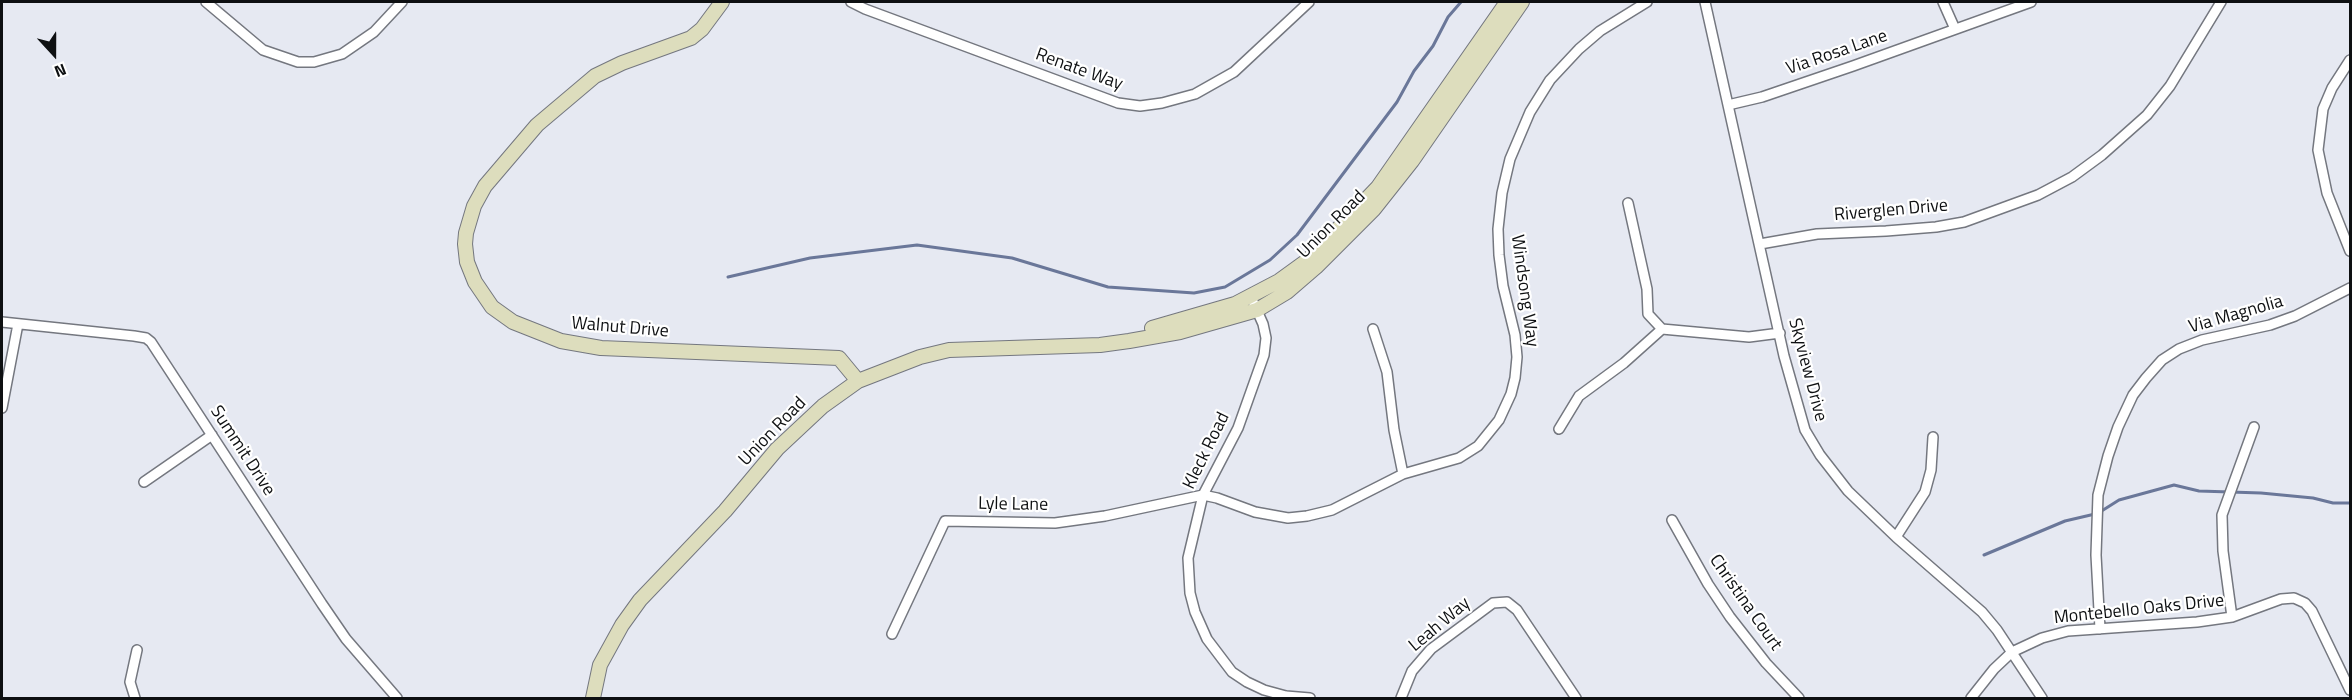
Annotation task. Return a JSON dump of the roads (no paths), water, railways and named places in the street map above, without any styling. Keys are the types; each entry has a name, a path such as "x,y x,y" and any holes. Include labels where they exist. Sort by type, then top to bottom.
{"main road":[{"name":"Walnut Drive","path":"722,2 702,28 691,38 622,63 595,76 537,125 485,186 474,206 466,233 467,262 475,282 492,307 513,322 561,341 601,348 839,358 858,381"},
{"name":"Union Road","path":"1254,304 1279,281 1308,260 1378,187 1507,2"},
{"name":"Union Road","path":"593,699 600,665 622,625 640,600 725,511 777,449 823,406 858,381 920,357 949,350 1100,345 1130,341 1180,332 1287,292 1316,267 1374,209 1412,161 1522,2"}],"street":[{"path":"206,2 263,50 281,58 306,62 328,59 357,45 375,32 402,2"},
{"name":"Renate Way","path":"851,2 1118,103 1140,106 1195,94 1234,72 1309,2"},
{"name":"Windsong Way","path":"1203,495 1255,512 1288,518 1307,516 1332,510 1403,474 1459,458 1478,446 1505,408 1515,378 1517,357 1515,334 1503,286 1498,229 1502,193 1510,159 1530,112 1551,80 1579,49 1600,31 1647,2"},
{"name":"Skyview Drive","path":"1705,2 1792,390 1805,430 1820,455 1848,490 1896,537 1982,612 2012,652 2042,699"},
{"path":"1943,2 1955,29"},
{"name":"Via Rosa Lane","path":"1728,105 1762,97 2031,2"},
{"name":"Riverglen Drive","path":"1760,244 1816,234 1886,231 1964,222 2038,195 2072,177 2102,155 2146,115 2170,86 2222,2"},
{"path":"2350,60 2332,88 2323,109 2318,150 2327,193 2350,251"},
{"path":"1628,203 1647,289 1648,314 1662,329 1749,337 1780,333"},
{"name":"Via Magnolia","path":"2100,629 2096,555 2098,495 2118,427 2133,396 2146,378 2162,360 2179,349 2202,340 2270,325 2295,316 2350,288"},
{"name":"Kleck Road","path":"1254,304 1266,338 1264,355 1238,428 1203,495 1190,549 1188,576 1195,612 1207,639 1232,672 1247,682 1286,696 1310,699"},
{"name":"Summit Drive","path":"2,322 146,338 151,342 346,639 397,699"},
{"path":"2,408 18,324"},
{"path":"1373,329 1387,372 1394,430 1403,474"},
{"path":"1559,429 1580,396 1624,363 1662,329"},
{"path":"2232,617 2223,551 2222,515 2254,427"},
{"path":"144,482 212,435"},
{"path":"1896,537 1925,492 1931,470 1933,437"},
{"name":"Lyle Lane","path":"892,634 945,521 1055,523 1105,516 1203,495"},
{"name":"Christina Court","path":"1672,520 1708,584 1730,616 1766,663 1799,699"},
{"name":"Montebello Oaks Drive","path":"1971,699 1994,669 2012,652 2042,638 2068,631 2197,622 2232,617 2281,599 2294,598 2305,603 2312,611 2350,690"},
{"name":"Leah Way","path":"1401,699 1412,671 1431,649 1493,603 1507,602 1517,610 1576,699"},
{"path":"135,699 130,682 137,650"}],"waterway":[{"path":"728,277 810,258 917,245 1012,258 1108,287 1194,293 1225,287 1270,260 1297,235 1397,102 1414,71 1433,46 1448,17 1461,2"},
{"path":"2100,512 2119,500 2174,485 2199,491 2261,493 2313,498 2333,503 2350,503"},
{"path":"1984,555 2065,521 2095,514"}]}
